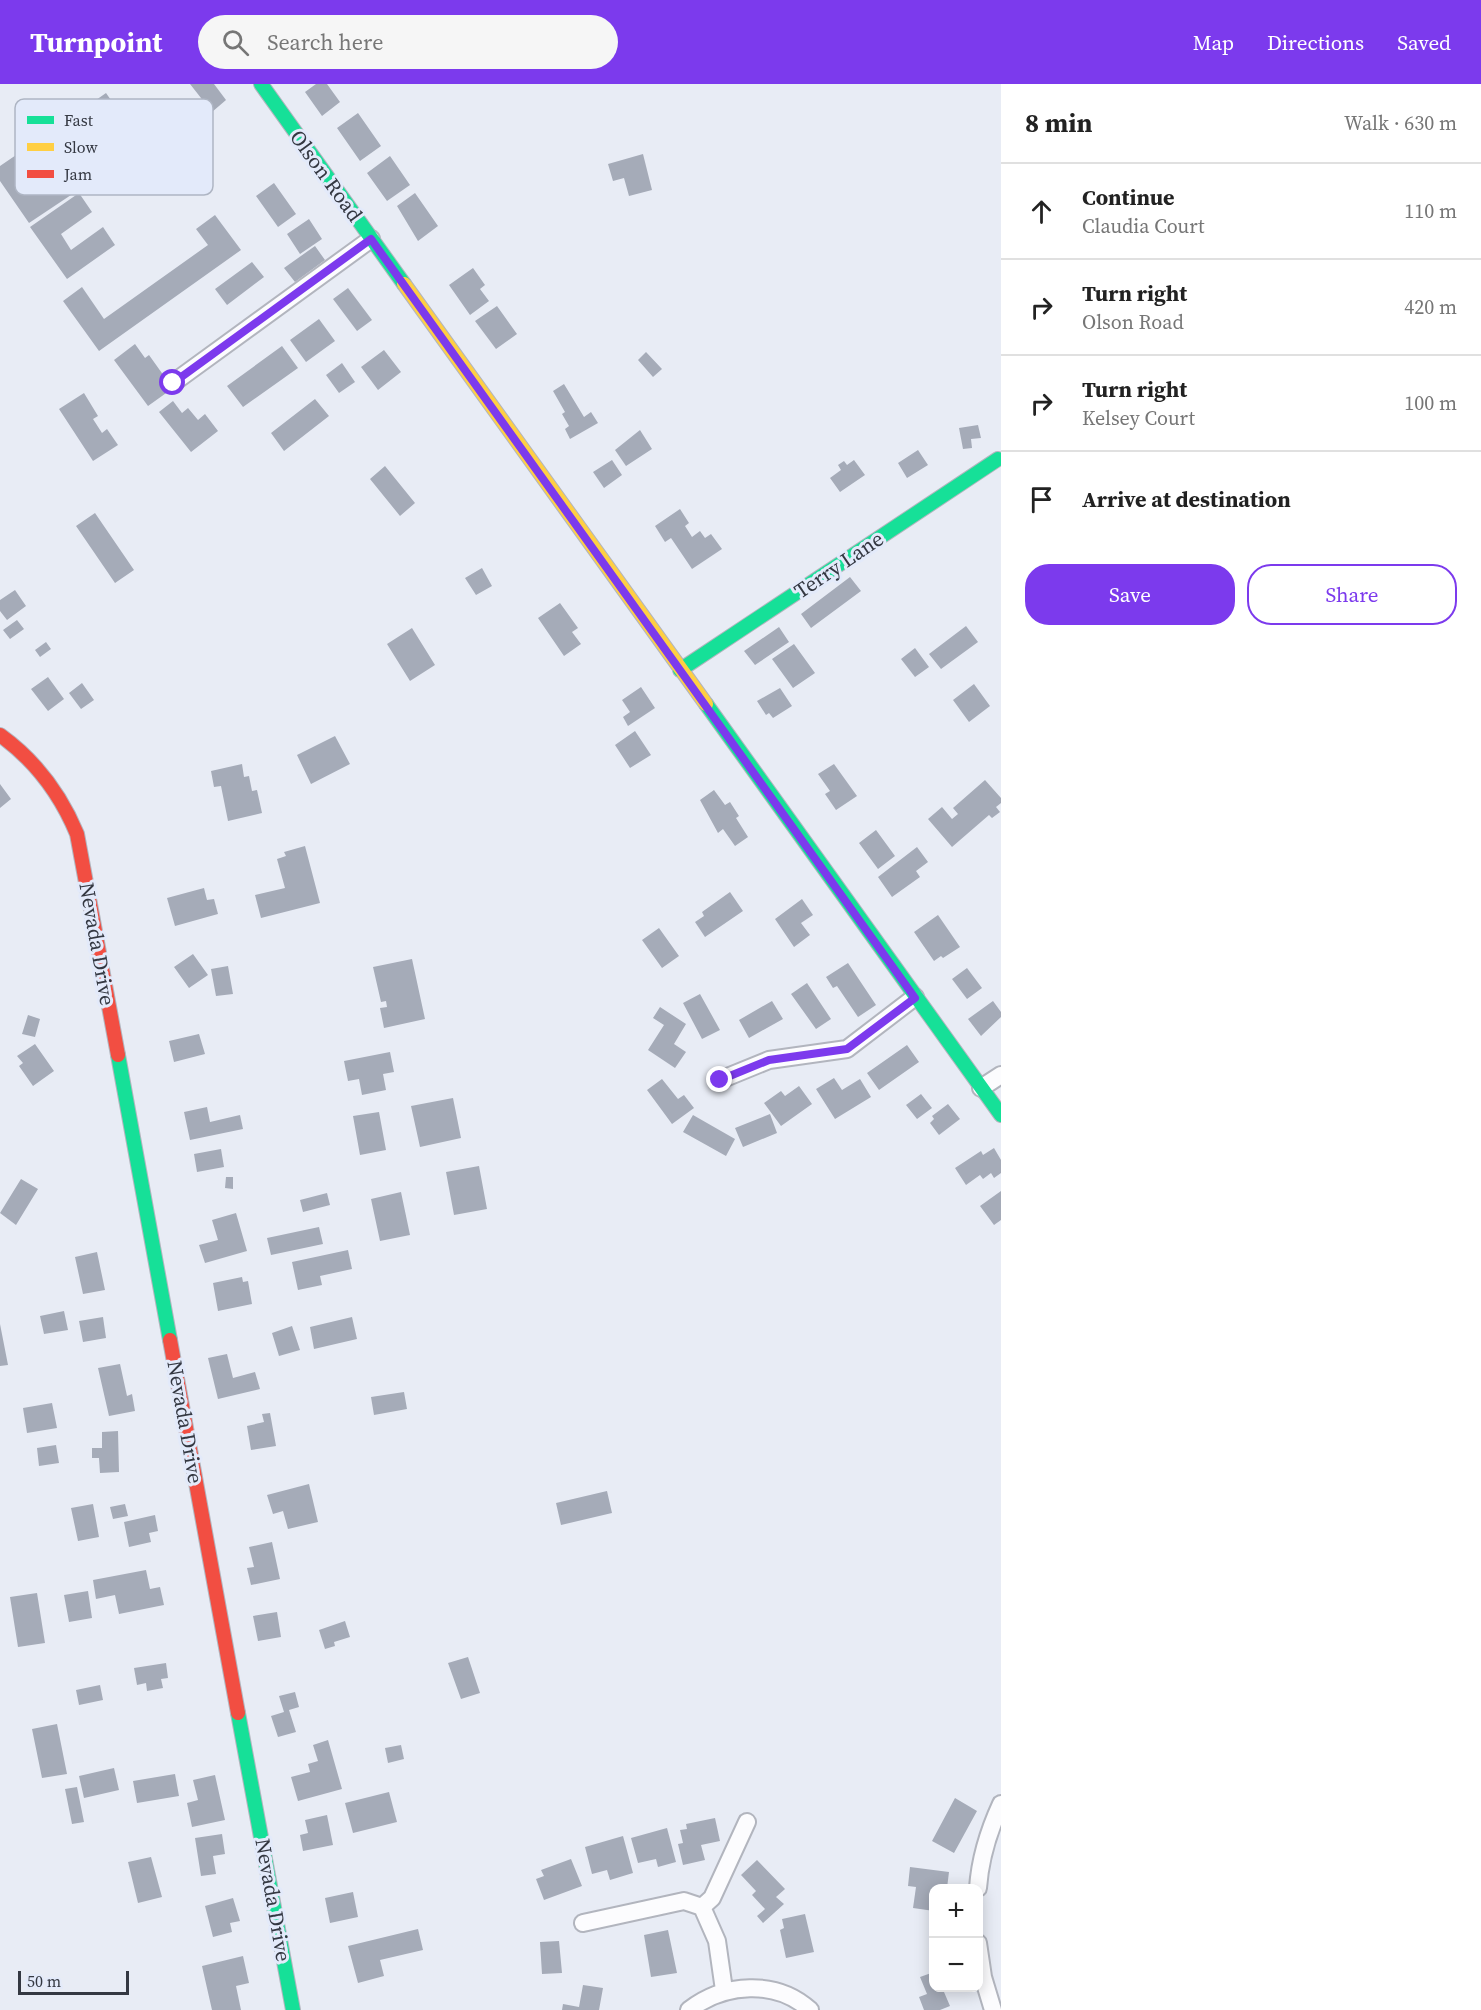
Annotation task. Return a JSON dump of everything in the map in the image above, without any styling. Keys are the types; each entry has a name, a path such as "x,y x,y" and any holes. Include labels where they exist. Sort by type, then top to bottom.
{"street":[{"name":"Olson Road","path":"265,86 371,239 1001,1115"},
{"path":"173,383 371,239"},
{"name":"Terry Lane","path":"680,670 998,459"},
{"name":"Nevada Drive","path":"0,735 42,770 66,805 77,834 293,2010"},
{"path":"720,1080 769,1060 847,1049 915,998"},
{"path":"981,1088 1001,1075"},
{"path":"978,1884 992,1824 1001,1804"},
{"path":"702,1907 712,1898 747,1822"},
{"path":"584,1923 684,1901 702,1907 717,1941 724,1990"},
{"path":"983,1977 993,2010"},
{"path":"689,2010 724,1990 760,1988 797,1998 810,2010"}],"building":[{"path":"190,84 214,84 226,100 213,111 213,99 202,99"},
{"path":"316,84 327,84 340,102 322,116 305,92"},
{"path":"106,93 110,99 97,99"},
{"path":"358,113 381,146 360,161 337,128"},
{"path":"643,154 652,190 629,196 624,178 613,181 608,164"},
{"path":"15,156 15,195 71,195 29,223 0,181 0,166"},
{"path":"390,156 410,185 387,201 367,173"},
{"path":"274,183 296,214 278,227 256,196"},
{"path":"415,193 438,226 418,241 397,206"},
{"path":"76,195 80,195 92,212 61,234 71,250 103,227 115,245 67,279 30,227"},
{"path":"215,215 241,250 99,351 63,301 82,287 104,319 208,245 196,229"},
{"path":"309,219 322,239 300,254 287,234"},
{"path":"315,246 325,260 295,282 284,268"},
{"path":"252,262 264,277 227,305 215,289"},
{"path":"473,268 485,285 480,289 489,301 470,315 449,285"},
{"path":"348,288 372,320 357,331 333,299"},
{"path":"497,306 517,334 496,349 475,321"},
{"path":"319,319 335,341 306,362 290,340"},
{"path":"135,344 145,358 149,355 164,376 160,378 169,391 148,406 114,360"},
{"path":"282,346 298,368 243,407 227,386"},
{"path":"384,350 401,372 378,390 361,367"},
{"path":"646,352 662,369 653,377 638,360"},
{"path":"342,363 355,382 339,393 326,375"},
{"path":"564,384 584,417 591,412 598,423 570,439 565,429 569,426 562,414 565,412 553,391"},
{"path":"84,393 98,416 93,419 102,433 107,429 118,445 93,461 59,409"},
{"path":"315,399 329,416 284,451 271,433"},
{"path":"173,401 182,413 188,408 198,420 205,414 218,431 191,452 159,412"},
{"path":"978,425 981,438 971,439 972,448 963,449 959,428"},
{"path":"640,430 652,449 626,466 615,450"},
{"path":"918,450 928,465 907,478 898,463"},
{"path":"612,460 622,475 604,488 593,472"},
{"path":"854,460 865,475 840,492 830,478 841,470 838,465 844,461 847,465"},
{"path":"385,466 415,503 400,516 370,479"},
{"path":"680,509 689,523 685,526 692,537 700,531 705,538 711,534 722,549 692,569 671,538 665,542 655,526"},
{"path":"95,513 134,570 115,583 76,526"},
{"path":"482,568 492,586 476,595 465,578"},
{"path":"850,577 861,591 811,628 801,614"},
{"path":"15,590 26,606 7,620 0,611 0,600"},
{"path":"560,603 578,628 572,632 581,644 564,656 538,618"},
{"path":"17,620 24,629 10,639 3,630"},
{"path":"966,626 978,642 941,669 929,654"},
{"path":"779,627 789,642 755,665 744,651"},
{"path":"412,628 435,665 410,681 387,644"},
{"path":"46,642 51,649 40,657 35,650"},
{"path":"794,644 815,673 793,688 772,659"},
{"path":"915,648 929,667 915,677 901,659"},
{"path":"48,677 64,699 48,711 31,689"},
{"path":"82,683 94,700 81,709 69,693"},
{"path":"974,684 990,706 969,722 953,700"},
{"path":"641,687 655,708 628,726 623,717 630,712 622,700"},
{"path":"780,688 792,706 773,718 769,713 766,715 757,701"},
{"path":"635,731 651,755 630,768 615,745"},
{"path":"335,736 350,764 311,784 297,755"},
{"path":"242,764 244,777 249,776 252,791 257,790 262,813 228,821 221,786 214,787 211,771"},
{"path":"834,764 857,796 836,810 825,794 830,791 818,774"},
{"path":"985,780 1001,798 1001,803 996,807 1000,812 992,818 989,815 952,847 928,819 942,807 952,819 958,814 953,808"},
{"path":"0,784 11,799 0,808"},
{"path":"714,790 725,805 730,802 739,816 736,818 748,837 735,846 723,829 718,833 700,800"},
{"path":"876,830 895,856 878,869 859,843"},
{"path":"305,846 320,903 261,918 255,895 285,888 277,859 286,856 284,852"},
{"path":"917,847 928,862 916,871 920,877 892,897 878,877"},
{"path":"204,888 207,900 214,899 218,914 175,926 167,898"},
{"path":"730,892 743,911 705,937 695,922 704,916 702,912"},
{"path":"802,899 813,915 801,923 810,935 794,947 775,919"},
{"path":"938,915 960,947 934,961 914,932"},
{"path":"659,928 679,956 662,968 642,940"},
{"path":"193,954 208,975 189,988 174,967"},
{"path":"412,959 425,1019 384,1028 380,1008 387,1007 386,1001 381,1002 373,967"},
{"path":"848,963 876,1005 858,1017 837,986 833,988 826,977"},
{"path":"228,966 233,994 216,996 211,969"},
{"path":"967,968 982,988 967,999 952,979"},
{"path":"807,983 831,1019 816,1029 791,994"},
{"path":"700,994 720,1030 702,1039 683,1003"},
{"path":"772,1001 783,1019 749,1038 739,1020"},
{"path":"993,1001 1001,1012 1001,1017 981,1036 968,1019"},
{"path":"660,1007 686,1024 674,1044 686,1052 675,1068 648,1050 664,1025 653,1018"},
{"path":"28,1015 40,1019 35,1037 22,1034"},
{"path":"199,1034 205,1054 174,1062 169,1041"},
{"path":"35,1044 54,1071 33,1086 19,1066 23,1063 17,1056"},
{"path":"907,1045 919,1062 879,1090 867,1073"},
{"path":"390,1052 394,1072 383,1074 386,1090 362,1095 359,1079 348,1081 344,1061"},
{"path":"834,1078 842,1090 860,1079 871,1097 835,1119 816,1089"},
{"path":"662,1079 678,1099 684,1095 694,1108 672,1124 647,1090"},
{"path":"799,1086 812,1104 781,1126 764,1103 781,1091 785,1096"},
{"path":"921,1094 932,1108 917,1119 906,1105"},
{"path":"453,1098 461,1138 420,1147 411,1106"},
{"path":"948,1104 960,1119 939,1135 930,1123 934,1119 932,1116"},
{"path":"207,1107 210,1122 240,1115 243,1129 190,1140 184,1112"},
{"path":"379,1112 386,1150 360,1155 353,1116"},
{"path":"770,1114 777,1133 743,1147 735,1128"},
{"path":"693,1115 735,1139 726,1156 683,1132"},
{"path":"994,1148 1001,1160 1001,1173 994,1178 991,1173 983,1179 980,1175 966,1185 955,1168 981,1151 983,1155"},
{"path":"221,1149 224,1167 197,1172 194,1154"},
{"path":"479,1166 487,1209 454,1215 446,1172"},
{"path":"226,1177 233,1177 233,1189 225,1188"},
{"path":"21,1179 38,1189 16,1225 0,1213"},
{"path":"1001,1191 1001,1220 994,1225 980,1206"},
{"path":"401,1192 410,1235 380,1241 371,1199"},
{"path":"327,1193 330,1205 303,1212 300,1200"},
{"path":"236,1213 247,1251 205,1263 199,1245 218,1240 212,1220"},
{"path":"319,1227 323,1244 271,1255 267,1238"},
{"path":"348,1250 352,1269 320,1276 322,1285 298,1290 292,1262"},
{"path":"97,1252 105,1290 83,1294 75,1257"},
{"path":"242,1277 243,1282 248,1281 252,1304 218,1311 213,1283"},
{"path":"64,1311 68,1330 44,1334 40,1316"},
{"path":"103,1317 106,1338 83,1342 79,1321"},
{"path":"352,1317 357,1339 314,1349 310,1327"},
{"path":"0,1324 8,1365 0,1366"},
{"path":"292,1326 300,1350 279,1356 272,1333"},
{"path":"227,1354 233,1378 255,1372 260,1389 218,1399 208,1358"},
{"path":"120,1364 127,1396 132,1394 135,1411 109,1416 98,1368"},
{"path":"404,1392 407,1409 374,1415 371,1397"},
{"path":"52,1403 57,1428 27,1433 23,1408"},
{"path":"270,1413 276,1446 251,1450 247,1426 264,1422 262,1414"},
{"path":"118,1431 119,1472 100,1473 99,1458 92,1458 92,1448 102,1448 102,1432"},
{"path":"56,1445 59,1463 39,1466 37,1448"},
{"path":"309,1484 318,1522 288,1529 283,1511 273,1514 267,1495"},
{"path":"607,1491 612,1513 561,1525 556,1503"},
{"path":"93,1504 99,1537 78,1541 71,1508"},
{"path":"125,1504 128,1516 113,1519 110,1507"},
{"path":"155,1515 158,1531 149,1533 151,1542 129,1547 124,1522"},
{"path":"272,1542 280,1579 251,1585 247,1568 254,1567 249,1547"},
{"path":"146,1570 150,1589 160,1587 164,1605 119,1614 115,1595 96,1599 93,1580"},
{"path":"88,1591 92,1618 69,1622 64,1595"},
{"path":"37,1593 45,1643 18,1647 10,1597"},
{"path":"277,1612 281,1637 258,1641 253,1616"},
{"path":"345,1621 350,1637 334,1642 335,1646 325,1649 319,1630"},
{"path":"468,1657 480,1693 461,1699 448,1663"},
{"path":"166,1663 168,1678 161,1679 163,1688 147,1691 146,1683 137,1685 134,1668"},
{"path":"100,1685 103,1700 79,1705 76,1690"},
{"path":"295,1692 299,1707 289,1710 296,1732 278,1737 271,1716 284,1712 279,1696"},
{"path":"57,1724 67,1774 42,1778 32,1729"},
{"path":"328,1740 342,1789 298,1801 291,1777 310,1772 308,1764 318,1761 313,1745"},
{"path":"401,1745 404,1759 388,1763 385,1748"},
{"path":"114,1768 119,1790 84,1798 79,1776"},
{"path":"175,1774 179,1796 137,1803 133,1781"},
{"path":"215,1775 225,1820 192,1827 187,1803 198,1800 193,1780"},
{"path":"77,1787 84,1822 72,1824 65,1789"},
{"path":"389,1792 397,1822 353,1833 345,1803"},
{"path":"955,1798 977,1811 954,1853 932,1841"},
{"path":"327,1815 333,1845 303,1851 300,1835 308,1833 305,1820"},
{"path":"715,1818 720,1841 701,1845 705,1860 683,1865 678,1844 683,1843 680,1830 687,1829 686,1824"},
{"path":"667,1828 676,1862 658,1867 656,1859 638,1863 631,1838"},
{"path":"222,1834 225,1854 213,1856 216,1874 201,1876 195,1838"},
{"path":"623,1836 633,1873 610,1880 607,1870 592,1874 585,1847"},
{"path":"151,1857 162,1897 138,1903 128,1862"},
{"path":"571,1859 582,1886 544,1900 536,1879 544,1876 541,1870"},
{"path":"757,1860 785,1889 776,1897 784,1904 763,1923 757,1916 765,1909 752,1895 756,1891 741,1875"},
{"path":"910,1867 949,1872 948,1884 929,1884 929,1910 913,1908 916,1887 908,1886"},
{"path":"353,1892 358,1917 330,1923 325,1898"},
{"path":"233,1898 240,1921 230,1923 232,1932 213,1937 205,1906"},
{"path":"805,1914 814,1952 786,1958 780,1930 784,1928 782,1919"},
{"path":"418,1929 423,1950 380,1960 384,1976 358,1983 348,1946"},
{"path":"668,1930 677,1973 651,1977 644,1935"},
{"path":"559,1941 562,1973 542,1974 540,1942"},
{"path":"243,1956 249,1983 236,1986 241,2010 212,2010 202,1966"},
{"path":"929,1974 929,1992 944,1992 950,2006 940,2010 924,2010 919,1997 927,1994 920,1977"},
{"path":"583,1985 603,1988 599,2010 562,2010 563,2004 579,2007"}],"traffic: fast":[{"path":"261,84 404,284"},
{"path":"680,670 998,459"},
{"path":"706,704 1001,1115"},
{"path":"118,1055 170,1340"},
{"path":"238,1713 293,2010"}],"traffic: slow":[{"path":"404,284 706,704"}],"traffic: jam":[{"path":"0,735 25,756 46,779 63,805 77,834 118,1055"},
{"path":"170,1340 238,1713"}],"route":[{"path":"173,383 371,239 915,998 847,1049 769,1060 720,1080"}]}
